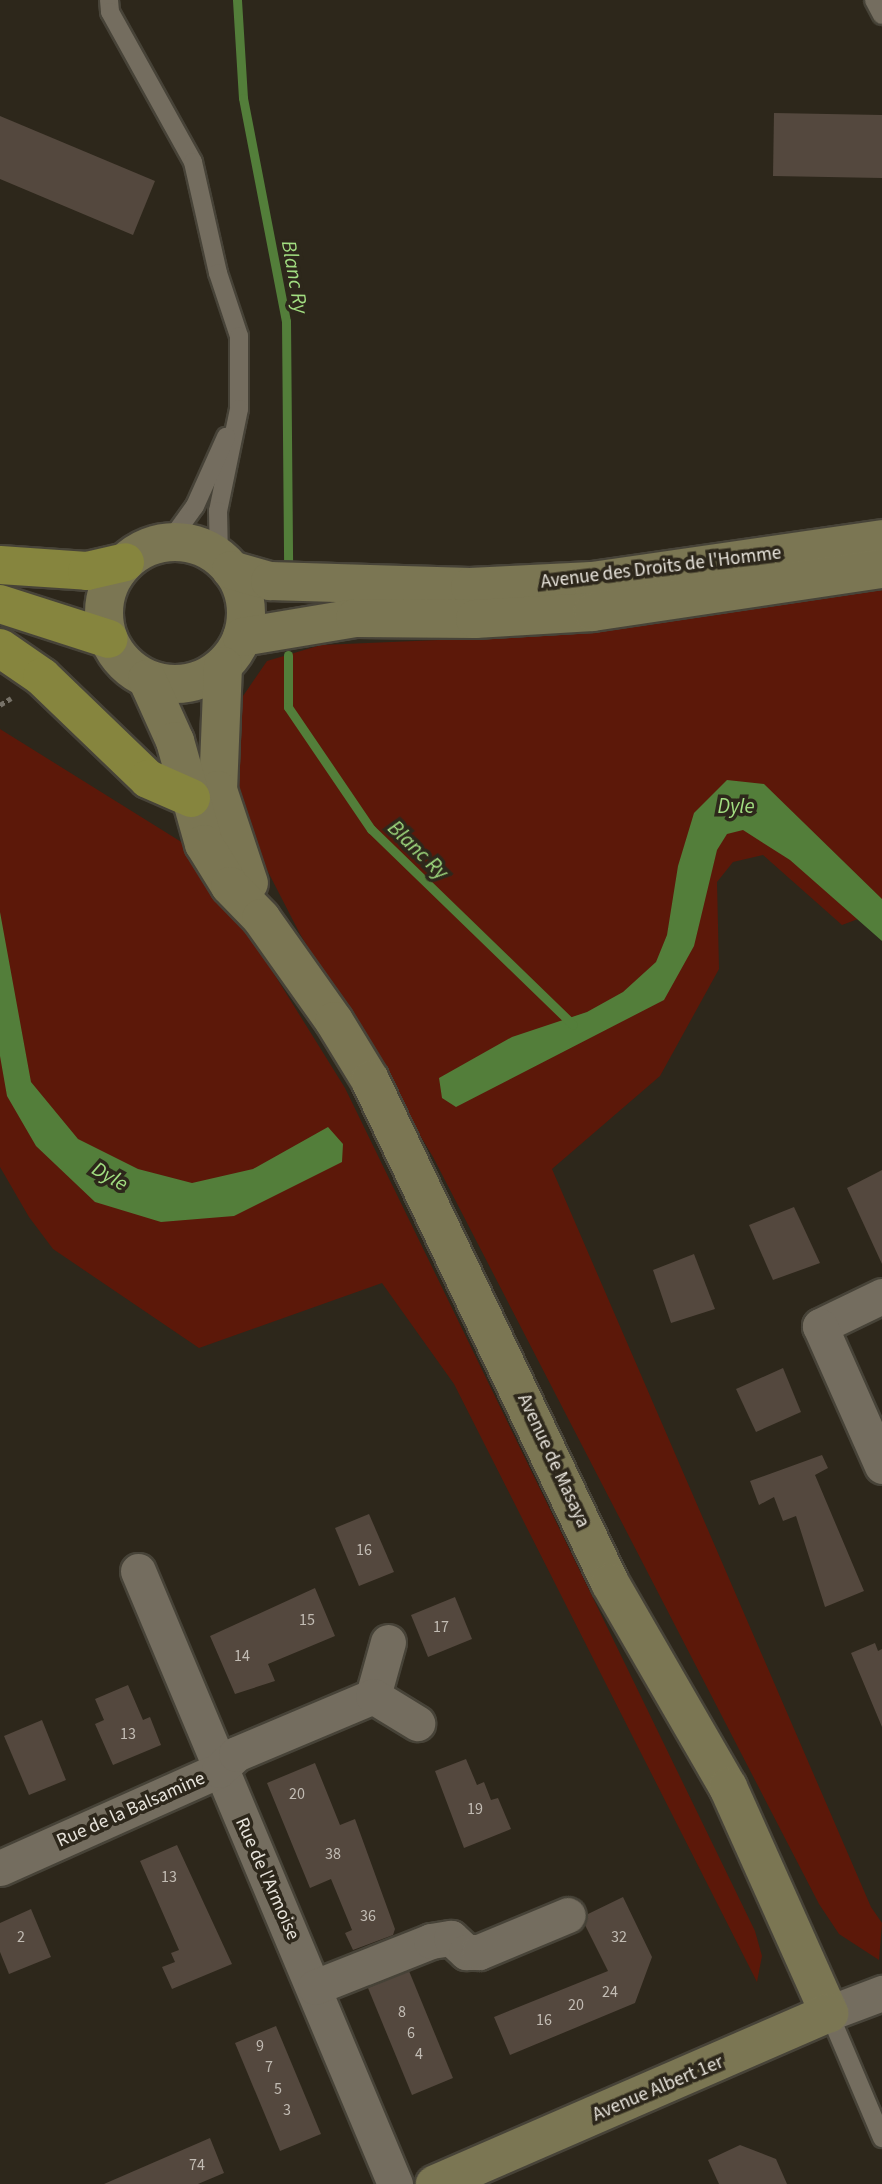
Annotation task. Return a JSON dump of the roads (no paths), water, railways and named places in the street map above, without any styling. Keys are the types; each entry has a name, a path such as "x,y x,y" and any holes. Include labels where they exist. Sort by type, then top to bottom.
{"highway":[{"path":"0,565 86,571 125,562"},
{"path":"0,604 109,639"},
{"path":"0,648 42,677 148,779 191,798"}],"main road":[{"name":"Avenue des Droits de l'Homme","path":"225,564 270,581 470,587 592,581 882,539"},
{"path":"169,542 195,545 225,564 243,590 246,613 233,651 187,683 147,679 124,663 109,639 107,599 125,562 145,548 169,542"},
{"name":"Avenue des Droits de l'Homme","path":"233,651 355,618 475,619 593,612 882,569"},
{"name":"Avenue de Masaya","path":"233,651 218,790 261,918"},
{"name":"Avenue de Masaya","path":"147,679 175,741 204,844 230,886 261,918 370,1080 610,1583 728,1787 829,2013"},
{"name":"Avenue Albert 1er","path":"435,2184 829,2013"}],"street":[{"path":"882,1296 820,1326 882,1466"},
{"name":"Rue de l'Armoise","path":"138,1571 219,1770 315,1987 395,2184"},
{"path":"387,1643 373,1696 417,1723"},
{"name":"Rue de la Balsamine","path":"0,1868 219,1770 236,1754 373,1696"},
{"path":"315,1987 431,1941 451,1938 466,1952 479,1952 568,1915"},
{"name":"Avenue Albert 1er","path":"829,2013 882,1993"}],"lane":[{"path":"109,0 110,12 193,162 218,273 239,336 239,408 218,512 225,564"},
{"path":"874,0 882,15"},
{"path":"169,542 195,506 239,408"},
{"path":"829,2013 882,2138"}],"water":[{"name":"Dyle","path":"727,780 764,784 882,899 882,941 790,860 743,830 727,834 717,850 694,946 664,1000 456,1107 442,1098 439,1078 512,1037 587,1012 623,992 656,962 667,935 678,866 694,813"},
{"path":"0,912 31,1082 78,1139 138,1169 192,1183 253,1169 328,1127 343,1144 342,1162 234,1216 161,1222 95,1202 36,1146 7,1096 0,1056"}],"waterway":[{"name":"Blanc Ry","path":"237,0 243,98 286,321 288,563"},
{"name":"Blanc Ry","path":"288,655 288,707 371,829 573,1025"}]}
